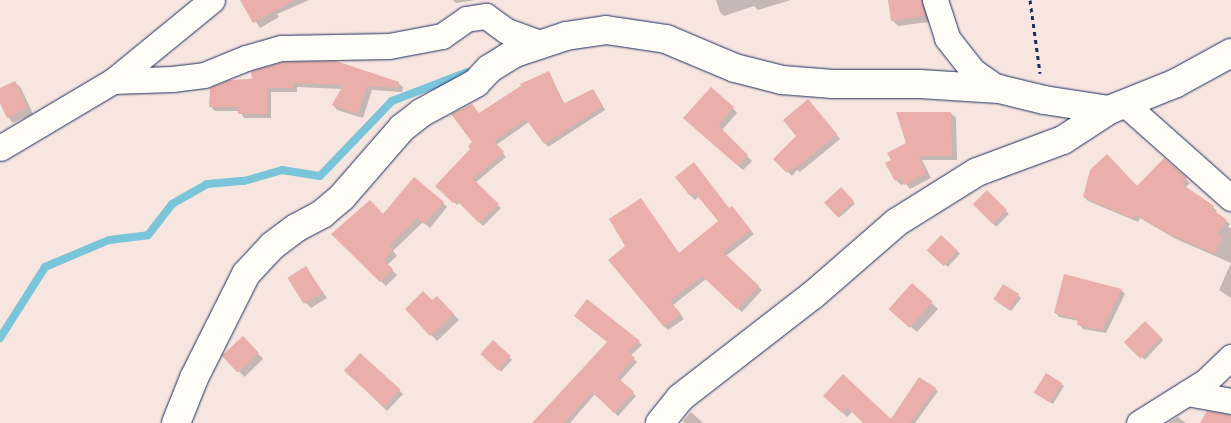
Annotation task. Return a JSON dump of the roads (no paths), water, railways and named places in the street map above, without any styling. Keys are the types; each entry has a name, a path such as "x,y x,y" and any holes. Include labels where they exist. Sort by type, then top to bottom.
{"street":[{"path":"0,148 113,81 212,0"},
{"path":"935,0 947,38 973,71 999,89"},
{"path":"113,81 172,79 204,75 246,58 282,48 389,46 442,36 466,19 486,16 507,31 542,44"},
{"path":"176,423 194,378 207,356 230,302 246,274 272,246 296,228 322,214 342,197 402,128 421,113 476,82 489,69 515,53 566,36 606,30 637,32 666,39 736,68 782,80 833,84 920,84 999,89 1044,100 1117,107 1231,198"},
{"path":"660,423 680,398 813,295 897,222 977,172 1063,140 1117,107 1176,83 1231,54"},
{"path":"1138,423 1206,381 1231,357"},
{"path":"1187,393 1231,401"}],"waterway":[{"path":"0,338 45,267 109,240 148,235 172,204 207,184 244,181 282,170 320,176 392,101 468,72"}]}
